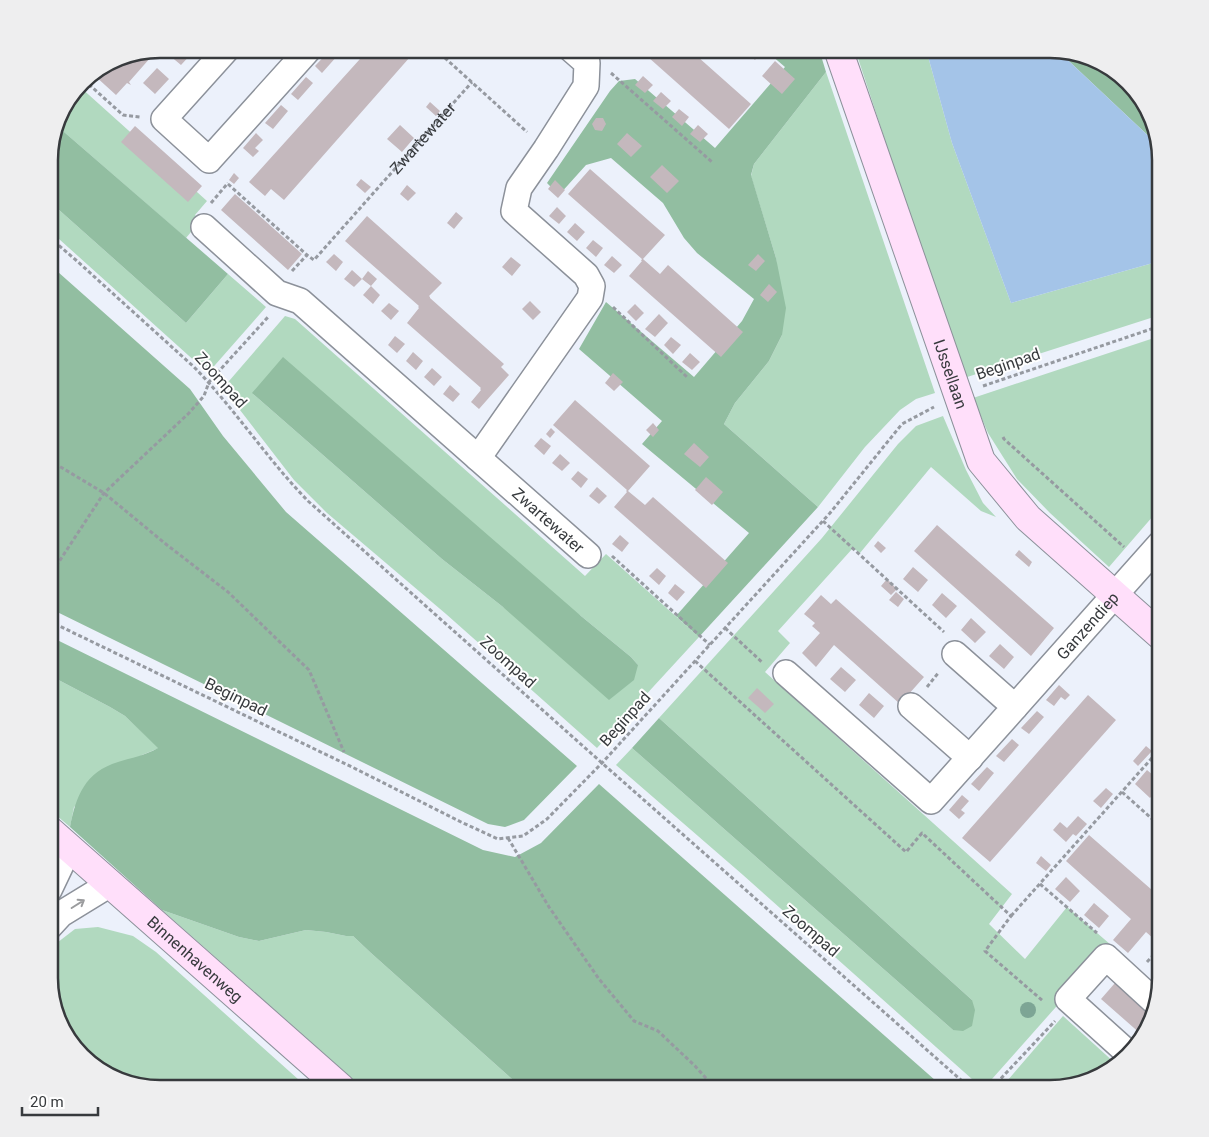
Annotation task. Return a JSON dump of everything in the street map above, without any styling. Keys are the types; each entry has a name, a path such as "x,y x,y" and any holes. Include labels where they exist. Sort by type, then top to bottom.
{"street":[{"path":"219,58 164,119 209,160 301,58"},
{"path":"478,458 590,298 592,286 586,276 514,212 519,188 586,86 579,58"},
{"name":"IJssellaan","path":"841,58 981,461 1028,518 1152,628"},
{"name":"Zwartewater","path":"206,216 277,293 279,304 300,301 588,556"},
{"name":"Ganzendiep","path":"786,673 931,801 1151,554"},
{"path":"955,654 1015,707"},
{"path":"911,706 970,758"},
{"name":"Binnenhavenweg","path":"58,838 332,1080"},
{"path":"58,871 69,848"},
{"path":"58,917 110,884"},
{"path":"1122,1050 1066,1009 1068,998 1106,956 1150,997"}],"path":[{"path":"445,58 546,149"},
{"path":"583,58 610,73 712,162"},
{"name":"Zwartewater","path":"279,304 281,284 307,255 314,260 472,82"},
{"path":"90,85 123,115 164,119"},
{"path":"209,160 228,184 307,255"},
{"path":"206,216 228,184"},
{"name":"Zoompad","path":"58,245 209,382 287,479 308,501 961,1080"},
{"path":"592,286 686,378"},
{"path":"58,563 104,493 189,414 204,396 209,382 279,304"},
{"name":"Beginpad","path":"58,625 498,839 523,836 546,819 602,763 823,521 902,424 957,395 1151,329"},
{"name":"IJssellaan","path":"984,386 987,394"},
{"path":"1000,430 1004,439 1143,564"},
{"path":"58,465 104,493 228,592 309,670 344,752"},
{"path":"823,521 955,641 955,654 911,706"},
{"name":"Zwartewater","path":"588,556 607,551 710,645"},
{"path":"725,628 774,673 786,673"},
{"path":"695,661 906,852 922,833 1011,916"},
{"path":"999,1080 1066,1009 985,951 1011,916 1152,759"},
{"path":"1122,792 1152,819"},
{"path":"508,838 549,907 599,979 634,1021 658,1031 707,1080"},
{"path":"1040,884 1101,937 1106,956"}],"green space":[{"path":"774,58 822,58 826,72 754,164 751,175 776,258 786,308 782,335 769,361 735,403 724,424 818,507 699,637 676,616 749,533 642,444 662,421 579,349 606,302 694,377 742,321 754,299 697,253 684,238 663,203 611,158 586,165 559,195 547,183 610,91 619,81 635,79 715,148 785,67"},
{"path":"858,58 928,58 952,143 1011,303 1151,263 1151,318 964,378"},
{"path":"1066,59 1095,68 1122,87 1141,114 1149,137"},
{"path":"826,72 935,393 916,399 900,410 865,447 818,507 724,424 735,403 769,361 782,335 776,258 751,176 754,164"},
{"path":"84,91 207,201 195,215 200,221 186,238 62,130 71,109"},
{"path":"62,130 228,274 186,323 58,209 58,146"},
{"path":"58,209 186,323 228,274 266,307 208,373 58,238"},
{"path":"58,272 190,389 223,436 286,512 577,766 524,820 505,827 488,824 58,612"},
{"path":"285,316 295,319 585,576 606,554 699,637 597,748 446,614 327,513 294,480 223,388","holes":["252,393 581,616 631,657 638,665 503,607 442,559"]},
{"path":"1151,339 1151,518 1109,567 1050,513 1017,479 988,433 973,398"},
{"path":"283,357 581,616 631,657 638,665 634,680 609,700 503,607 442,559 252,393"},
{"path":"943,416 966,470 983,503 996,517 981,511 931,467 860,553 853,548 778,631 790,643 765,672 1012,894 989,924 1025,959 1067,907 1111,945 991,1080 973,1080 743,875 616,765 632,748 953,1030 972,1000 659,718 822,538 898,444 916,426"},
{"path":"58,640 483,850 515,857 541,843 599,784 935,1080 513,1080 353,936 306,930 259,941 239,937 162,910 70,827 79,795 97,772 107,766 158,748 125,716 58,680"},
{"path":"58,680 125,716 159,748 142,755 74,807 70,827 58,817"},
{"path":"659,718 972,1000 975,1010 972,1026 963,1031 953,1030 632,748"},
{"path":"162,910 239,937 259,941 306,930 353,936 513,1080 354,1080"},
{"path":"98,927 133,936 156,952 299,1080 160,1080 133,1076 114,1069 103,1062 87,1050 68,1023 58,991 58,942 75,929"},
{"path":"1063,1016 1110,1059 1095,1069 1069,1078 1008,1080"}],"water":[{"path":"928,58 1066,59 1149,137 1151,153 1151,263 1011,303 952,143"}],"building":[{"path":"150,58 129,82 131,85 127,83 116,95 98,78 121,65 140,59"},
{"path":"173,58 188,58 181,65"},
{"path":"323,58 335,58 322,73 315,66"},
{"path":"361,58 409,58 284,200 271,189 265,196 249,182"},
{"path":"649,58 699,58 751,104 729,129"},
{"path":"775,61 795,79 782,94 762,76"},
{"path":"157,68 169,79 155,94 143,83"},
{"path":"643,76 653,85 645,93 635,85"},
{"path":"306,77 313,83 298,100 291,94"},
{"path":"661,92 671,101 663,109 653,101"},
{"path":"430,102 440,111 436,116 426,107"},
{"path":"281,105 288,111 273,129 265,123"},
{"path":"679,109 689,117 682,126 672,117"},
{"path":"596,118 603,118 606,124 602,131 595,130 592,124"},
{"path":"400,125 414,138 402,152 387,139"},
{"path":"698,125 708,134 700,142 690,134"},
{"path":"135,126 202,186 188,202 121,142"},
{"path":"256,133 263,140 255,148 259,151 253,157 243,148"},
{"path":"627,133 642,146 631,157 617,144"},
{"path":"662,165 679,181 667,193 650,177"},
{"path":"590,169 665,235 643,259 660,274 668,265 743,332 721,357 629,276 642,259 568,194"},
{"path":"234,173 239,178 234,184 229,180"},
{"path":"361,179 371,187 365,193 356,185"},
{"path":"555,180 565,190 558,198 548,189"},
{"path":"407,185 416,193 408,201 400,194"},
{"path":"235,194 302,254 288,270 221,210"},
{"path":"557,207 566,216 559,224 549,216"},
{"path":"456,212 463,218 454,229 447,223"},
{"path":"367,216 442,283 429,296 430,298 504,364 501,367 509,375 479,409 471,402 481,388 407,323 419,306 345,241"},
{"path":"575,223 585,232 577,241 567,232"},
{"path":"593,240 603,248 596,257 586,248"},
{"path":"334,254 343,262 336,271 326,262"},
{"path":"758,254 765,261 756,271 748,265"},
{"path":"612,256 622,265 614,273 604,265"},
{"path":"511,257 521,265 512,276 502,267"},
{"path":"352,270 362,279 354,287 344,279"},
{"path":"368,271 377,279 371,286 362,279"},
{"path":"769,284 777,292 768,302 760,295"},
{"path":"371,286 380,295 373,304 363,295"},
{"path":"530,301 541,312 533,320 522,309"},
{"path":"389,303 399,311 391,320 381,311"},
{"path":"635,304 644,313 636,321 627,312"},
{"path":"659,314 668,323 655,337 645,329"},
{"path":"395,336 405,344 397,353 388,345"},
{"path":"671,337 681,345 673,354 664,345"},
{"path":"413,352 423,361 416,370 406,361"},
{"path":"690,353 700,362 692,370 682,362"},
{"path":"432,368 442,377 434,386 424,377"},
{"path":"613,373 623,382 614,391 605,383"},
{"path":"450,385 460,394 453,402 443,394"},
{"path":"575,400 650,466 628,491 645,505 653,497 728,563 706,588 614,507 627,490 553,425"},
{"path":"653,423 659,430 653,437 646,430"},
{"path":"551,428 555,432 550,438 546,434"},
{"path":"541,438 551,446 544,455 534,446"},
{"path":"694,443 709,457 700,467 684,454"},
{"path":"560,454 570,463 562,471 552,463"},
{"path":"578,471 588,479 581,488 571,479"},
{"path":"706,477 723,492 712,505 695,490"},
{"path":"597,487 607,496 599,504 589,496"},
{"path":"937,525 1054,628 1031,656 914,551"},
{"path":"620,535 629,543 622,552 612,544"},
{"path":"878,541 886,548 881,553 874,546"},
{"path":"1019,550 1032,562 1029,567 1015,555"},
{"path":"913,567 928,580 918,592 903,579"},
{"path":"657,568 666,576 659,585 649,576"},
{"path":"887,579 897,589 891,595 881,586"},
{"path":"675,584 685,592 677,601 668,593"},
{"path":"896,592 904,599 898,607 889,600"},
{"path":"942,593 957,606 946,618 932,605"},
{"path":"821,595 831,604 836,599 924,677 900,704 834,645 816,667 802,653 820,633 812,626 815,623 804,614"},
{"path":"971,618 986,632 975,643 961,630"},
{"path":"1000,644 1014,657 1004,669 989,656"},
{"path":"841,667 856,680 845,692 830,679"},
{"path":"1059,685 1070,695 1065,700 1061,697 1054,706 1046,700"},
{"path":"757,688 774,704 765,713 748,698"},
{"path":"869,693 884,706 874,718 859,705"},
{"path":"1088,695 1116,720 990,862 962,838"},
{"path":"1037,711 1044,717 1029,734 1021,728"},
{"path":"1012,739 1019,745 1004,762 996,756"},
{"path":"1146,746 1152,751 1138,766 1133,761"},
{"path":"987,767 994,773 979,791 971,784"},
{"path":"1147,770 1152,774 1152,796 1150,798 1135,784"},
{"path":"1106,788 1113,794 1101,808 1093,801"},
{"path":"962,795 969,801 961,810 965,813 959,819 949,810"},
{"path":"1078,816 1087,824 1076,836 1073,834 1066,842 1053,830 1060,822 1067,828"},
{"path":"1089,835 1152,890 1152,937 1146,932 1128,953 1113,940 1131,919 1066,861"},
{"path":"1041,856 1051,865 1046,871 1036,863"},
{"path":"1066,877 1080,891 1070,902 1055,889"},
{"path":"1094,903 1109,916 1099,928 1084,915"},
{"path":"1115,983 1146,1010 1137,1030 1101,999"}]}
